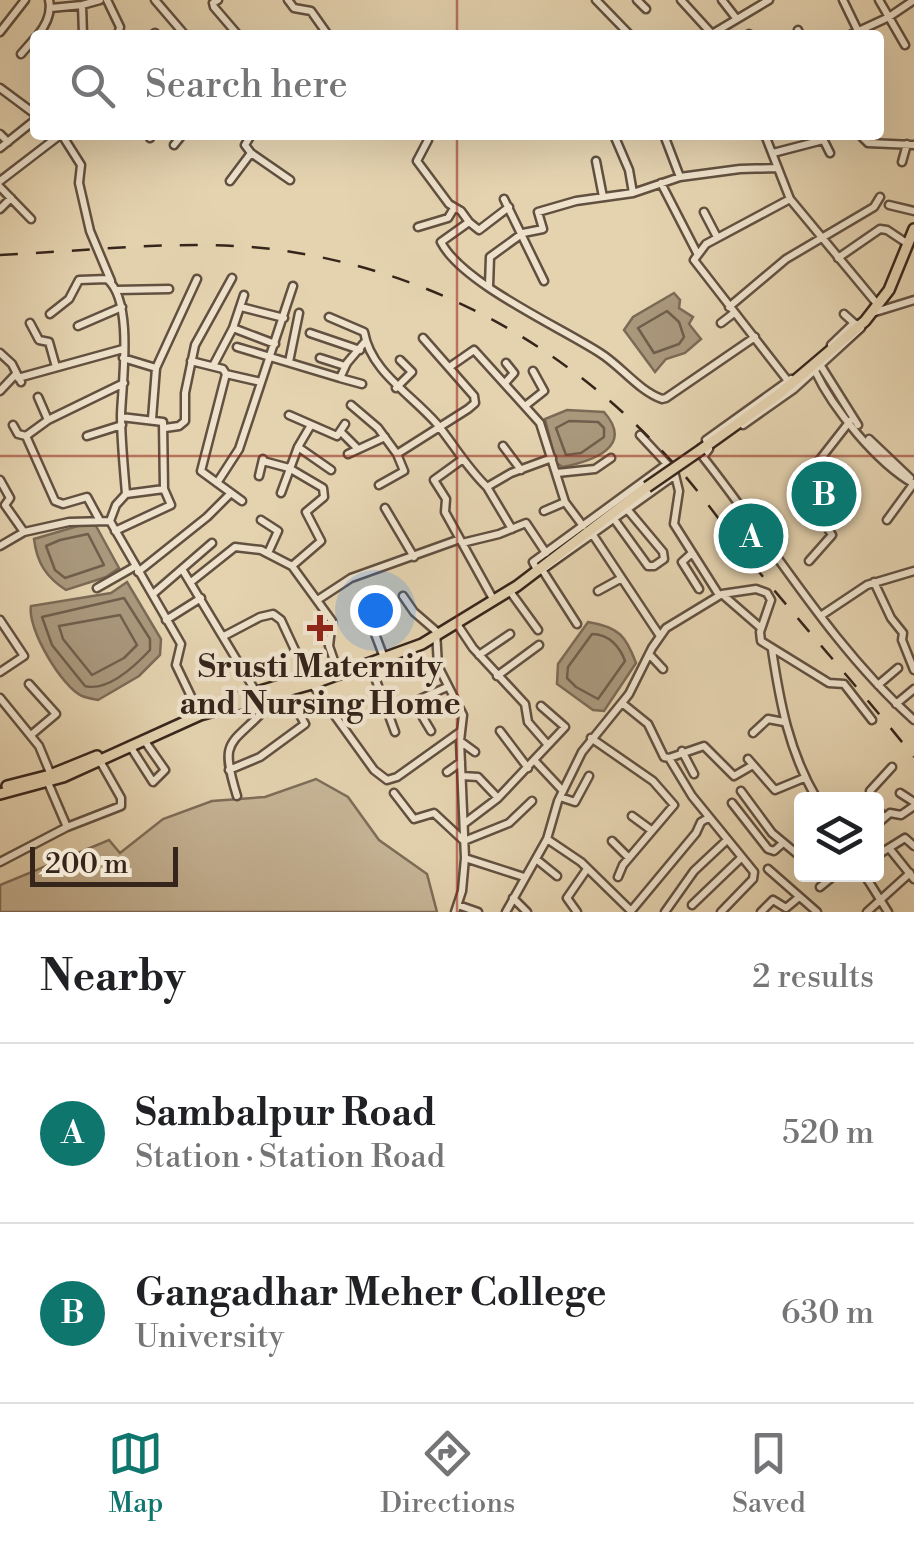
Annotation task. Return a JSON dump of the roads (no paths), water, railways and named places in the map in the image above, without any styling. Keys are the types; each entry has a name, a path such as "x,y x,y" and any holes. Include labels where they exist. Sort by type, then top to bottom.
{"main road":[{"path":"49,778 199,713 256,692 370,664 456,624 509,590 779,394 865,319 896,274 914,229"},
{"path":"0,791 100,761 199,713 272,696 437,634 522,579"}],"street":[{"path":"0,32 25,0"},
{"path":"39,30 50,4 82,6 104,0 119,30"},
{"path":"154,0 181,30"},
{"path":"218,0 214,7 234,30"},
{"path":"288,0 294,8 311,11 324,30"},
{"path":"596,0 624,30"},
{"path":"636,0 646,9"},
{"path":"681,0 708,30"},
{"path":"722,0 736,18"},
{"path":"718,30 769,0"},
{"path":"843,0 853,30"},
{"path":"879,0 905,45"},
{"path":"861,30 914,0"},
{"path":"82,6 83,30"},
{"path":"21,54 30,44"},
{"path":"0,88 30,113"},
{"path":"0,148 30,122"},
{"path":"0,134 8,142"},
{"path":"31,219 0,184 55,140"},
{"path":"64,140 81,166 80,188 90,232 122,308 121,421 126,494"},
{"path":"174,145 178,140"},
{"path":"248,140 245,145 251,153 290,180"},
{"path":"428,140 417,161 454,208 479,230 507,203 544,281"},
{"path":"616,140 629,170 633,194"},
{"path":"666,140 680,177"},
{"path":"768,140 790,199 838,258 865,319"},
{"path":"772,153 813,140"},
{"path":"824,140 830,153"},
{"path":"865,140 911,144 902,162"},
{"path":"230,181 251,153"},
{"path":"596,162 602,198"},
{"path":"489,286 490,257 522,233 543,228 538,212 633,194 680,177 778,168"},
{"path":"661,183 697,253"},
{"path":"721,324 786,259 874,207 880,197"},
{"path":"0,210 11,198"},
{"path":"788,380 695,262 706,244 790,199"},
{"path":"889,204 914,211"},
{"path":"418,227 448,218 454,208"},
{"path":"704,212 717,237"},
{"path":"470,222 444,237 442,245 457,264 598,352 650,395 662,400 754,336"},
{"path":"838,258 880,229 908,244"},
{"path":"699,232 706,244"},
{"path":"166,428 185,421 185,392 198,338 232,278"},
{"path":"152,419 156,368 197,279"},
{"path":"50,314 69,299 79,280 111,281"},
{"path":"217,484 239,450 293,286"},
{"path":"116,290 169,289"},
{"path":"213,366 233,328 244,295"},
{"path":"706,440 865,319 914,300"},
{"path":"241,307 284,318"},
{"path":"78,326 122,308"},
{"path":"289,362 299,313"},
{"path":"844,314 865,319"},
{"path":"328,317 364,332 362,347 340,378"},
{"path":"865,319 848,343 703,455 790,578 878,685 914,720"},
{"path":"30,323 38,340 48,342 56,367"},
{"path":"233,328 275,344"},
{"path":"310,334 362,347 396,388 439,427 487,487 512,529"},
{"path":"397,454 468,410 476,400 423,338"},
{"path":"237,347 362,384"},
{"path":"450,366 474,350 540,423 565,502 582,526"},
{"path":"0,354 12,364 19,378"},
{"path":"0,391 19,378 123,354 156,368"},
{"path":"320,358 345,366"},
{"path":"396,388 412,372 400,360"},
{"path":"191,361 261,382"},
{"path":"505,383 514,373 506,363"},
{"path":"818,368 874,450 914,484"},
{"path":"818,368 862,431 914,484"},
{"path":"525,406 544,391 533,371"},
{"path":"226,374 200,468 204,475 242,501"},
{"path":"26,436 48,420 124,383"},
{"path":"38,396 48,420"},
{"path":"352,405 386,437 404,471 379,485"},
{"path":"289,415 334,436 345,424"},
{"path":"87,436 121,421 152,419 163,421 166,428 164,489 171,507 115,531"},
{"path":"808,561 832,535 800,485 850,420"},
{"path":"13,425 18,434 26,436"},
{"path":"280,493 311,425"},
{"path":"341,432 357,448"},
{"path":"26,436 56,502 88,498 100,520"},
{"path":"640,436 676,475 674,524 692,553 720,594 761,628"},
{"path":"348,454 386,437"},
{"path":"503,446 520,470"},
{"path":"298,447 331,470"},
{"path":"487,487 552,458"},
{"path":"557,474 595,468 611,458"},
{"path":"462,459 433,478 446,500 445,512 492,597"},
{"path":"259,476 263,460 289,468 323,488 325,494 306,512 321,541 292,566"},
{"path":"542,564 582,526 667,464"},
{"path":"542,564 593,535 676,475"},
{"path":"887,520 914,484"},
{"path":"1,485 10,498 3,507 24,532"},
{"path":"164,489 126,494 110,521 181,644 176,665 199,713"},
{"path":"97,588 136,570 208,517 230,494"},
{"path":"544,511 565,502"},
{"path":"385,508 414,556"},
{"path":"614,519 648,566 664,559 664,552 627,509"},
{"path":"261,520 278,531 268,553"},
{"path":"0,546 24,532 69,522 110,521"},
{"path":"319,599 351,578 461,541 528,524 542,564 577,624"},
{"path":"593,535 660,636"},
{"path":"153,594 212,543"},
{"path":"191,582 235,548 268,553 292,566 332,621 329,646 337,669"},
{"path":"692,553 682,562 699,589"},
{"path":"182,568 256,692"},
{"path":"822,615 858,589 914,571"},
{"path":"598,591 620,578"},
{"path":"874,582 893,622 903,633 902,640 914,668"},
{"path":"506,912 536,859 562,794 591,738 622,703 660,636 676,620 720,594 756,589 767,594 771,600 761,628 762,641 829,682 844,684 872,720"},
{"path":"509,590 538,630"},
{"path":"404,596 437,634 438,666 463,715 460,741 465,858 457,908 478,912"},
{"path":"166,620 200,598"},
{"path":"224,636 260,617 273,614 281,620 310,681 374,770 386,780 392,780 461,731"},
{"path":"369,618 382,654"},
{"path":"0,620 24,656 0,672"},
{"path":"456,624 525,704 528,722 548,745"},
{"path":"479,655 510,634"},
{"path":"497,676 540,645"},
{"path":"772,649 784,722 812,792"},
{"path":"649,654 663,669"},
{"path":"370,664 395,732"},
{"path":"878,685 898,668"},
{"path":"29,684 56,714 31,735"},
{"path":"431,732 415,704 448,687"},
{"path":"896,704 914,689"},
{"path":"230,770 260,757 305,724 286,691"},
{"path":"238,796 227,756 232,742 267,708 272,696"},
{"path":"0,698 31,735 67,828"},
{"path":"622,703 644,718 664,757 704,746 734,776 751,762 775,790 804,778"},
{"path":"464,824 498,798 565,725 541,706"},
{"path":"753,733 768,719 784,722"},
{"path":"500,731 562,794 575,802 589,776"},
{"path":"591,738 653,781 673,801 672,809 651,830 618,877"},
{"path":"130,746 153,782 165,770 144,740"},
{"path":"460,741 476,752"},
{"path":"682,752 694,774"},
{"path":"670,758 708,818 755,876 721,912"},
{"path":"0,862 123,804 100,761"},
{"path":"448,772 461,762"},
{"path":"871,792 892,767"},
{"path":"462,776 478,777 498,798"},
{"path":"741,791 765,825 794,853"},
{"path":"394,793 414,819 434,813 464,841"},
{"path":"884,818 892,812 902,815 914,804 900,793"},
{"path":"464,841 509,824 532,801"},
{"path":"732,803 768,849 774,851 783,843"},
{"path":"632,816 651,830"},
{"path":"546,838 587,869 631,912 696,833 700,822 708,818"},
{"path":"884,851 905,838 914,846"},
{"path":"665,912 694,870 727,840"},
{"path":"612,842 629,858"},
{"path":"867,912 912,876 889,848"},
{"path":"692,905 742,857"},
{"path":"465,858 524,877"},
{"path":"536,859 558,876"},
{"path":"577,912 566,898 587,869"},
{"path":"768,869 818,912"},
{"path":"869,882 888,912"},
{"path":"513,898 527,912"},
{"path":"761,912 774,900 786,908 798,898"}],"water":[{"path":"674,293 680,300 679,308 693,317 689,324 701,339 685,353 666,359 655,372 624,330 633,317"},
{"path":"567,410 604,412 615,435 597,456 563,467 556,463 545,419"},
{"path":"88,523 96,526 119,568 106,577 66,590 44,569 34,539"},
{"path":"127,582 161,639 160,655 139,676 98,700 82,696 65,681 48,656 34,628 31,606 111,593"},
{"path":"588,622 620,634 636,663 604,711 593,710 557,684 558,664"}],"railway":[{"path":"0,255 175,245 279,250 388,275 490,318 582,378 665,454 914,757"}],"place":[{"name":"Gangadhar Meher College","path":"824,494"},
{"name":"Sambalpur Road","path":"751,536"},
{"name":"Srusti Maternity and Nursing Home","path":"320,628"}]}
